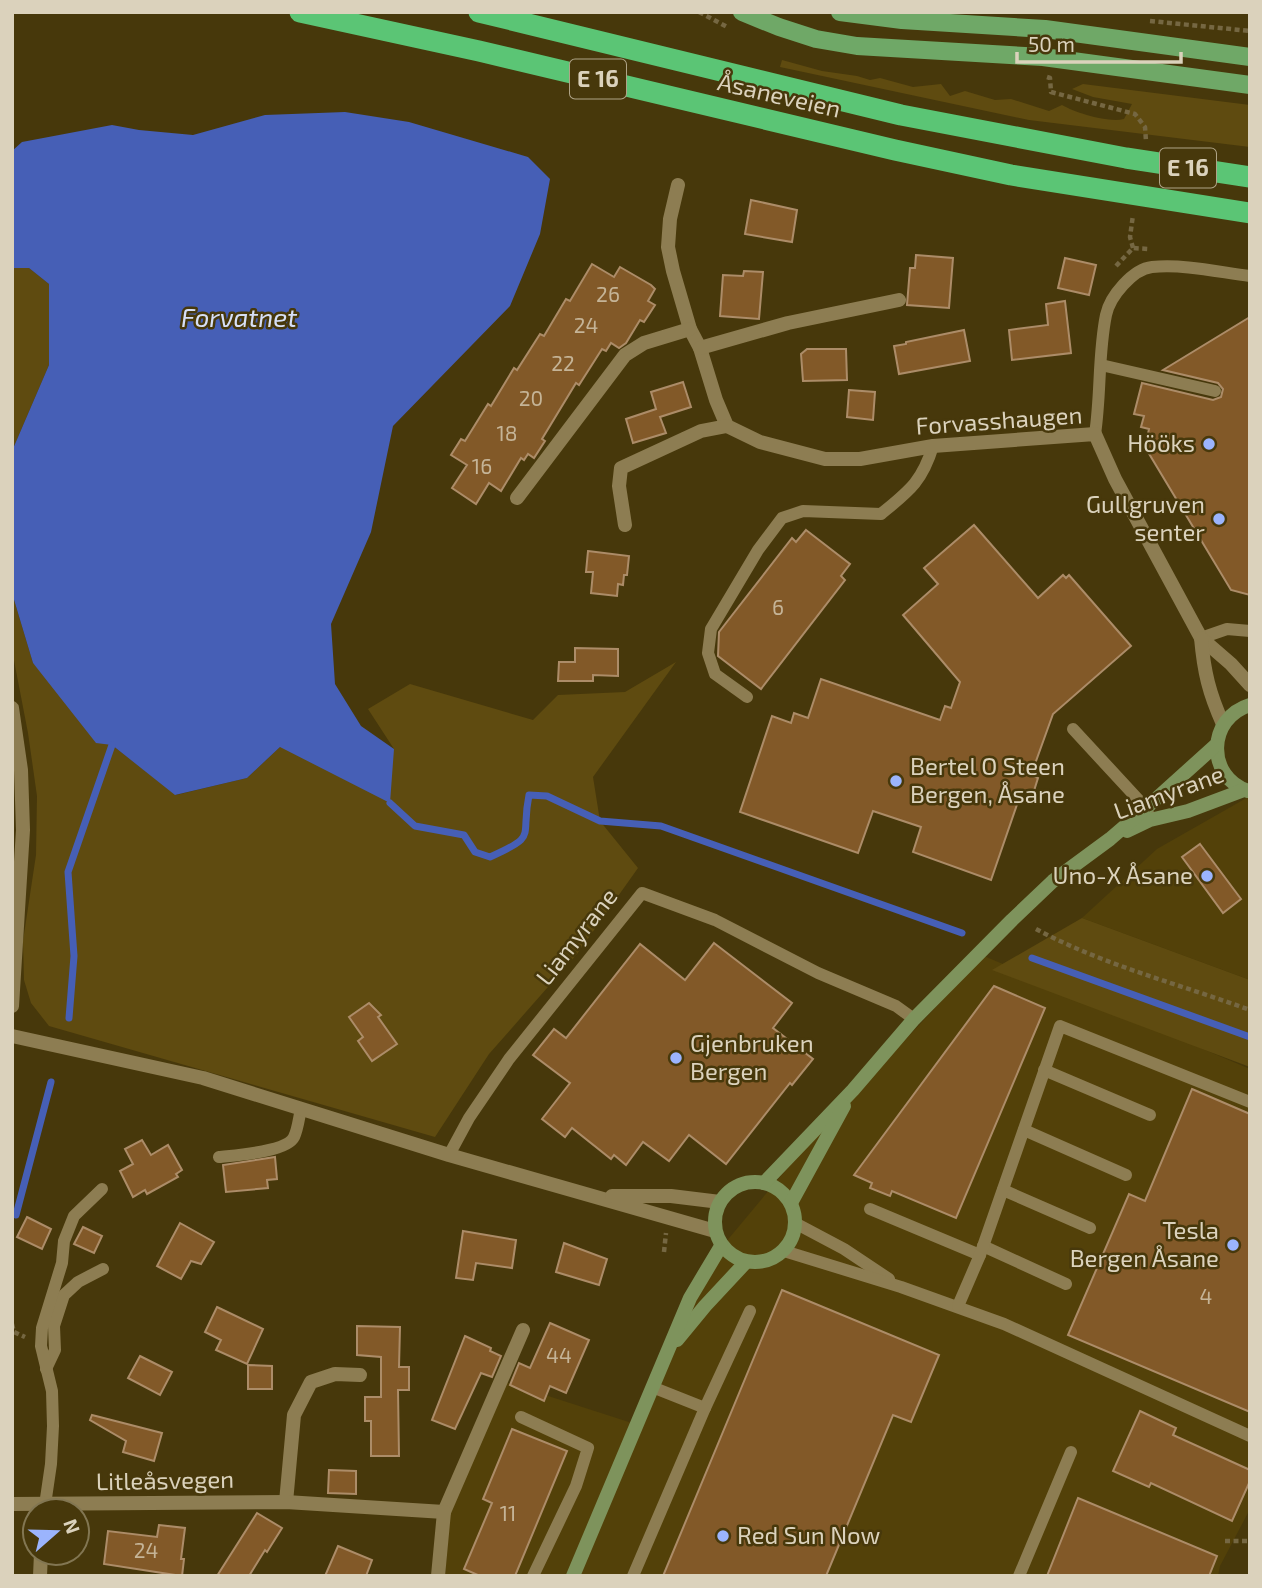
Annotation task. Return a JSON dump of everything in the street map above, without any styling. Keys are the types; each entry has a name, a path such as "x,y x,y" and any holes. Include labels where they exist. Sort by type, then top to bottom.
{"highway":[{"name":"Åsaneveien","path":"300,12 1012,175 1250,213"},
{"name":"Åsaneveien","path":"479,12 901,116 1126,158 1250,177"}],"main road":[{"path":"742,12 816,39 857,46 1043,57 1250,85"},
{"path":"840,12 902,20 1045,29 1250,57"},
{"path":"1247,790 1232,782 1223,772 1217,759 1216,745 1223,724 1231,714 1250,705"},
{"name":"Liamyrane","path":"764,1183 853,1090 914,1019 1012,920 1053,881 1148,814 1216,745"},
{"name":"Liamyrane","path":"1148,814 1188,811 1247,790"},
{"name":"Liamyrane","path":"791,1203 853,1090"},
{"path":"764,1183 778,1189 791,1203 795,1223 792,1238 784,1251 767,1261 746,1262 732,1256 721,1245 715,1231 714,1216 720,1202 730,1190 739,1185 764,1183"},
{"path":"573,1576 690,1298 721,1245"},
{"path":"667,1353 705,1306 746,1262"}],"street":[{"path":"625,525 619,486 621,468 701,431 727,426 700,348 690,329 668,247 670,219 678,185"},
{"path":"700,348 788,323 899,300"},
{"path":"517,498 625,355 644,343 690,329"},
{"name":"Forvasshaugen","path":"727,426 760,442 825,459 860,459 933,446 1095,434 1115,479 1201,638 1250,685"},
{"name":"Forvasshaugen","path":"1201,638 1204,674 1210,696 1223,724"},
{"path":"12,708 21,770 23,830 12,1006"},
{"path":"12,1036 203,1078 449,1155 715,1231"},
{"path":"597,1196 671,1196 720,1202"},
{"path":"438,1576 444,1512 523,1330"},
{"path":"286,1502 294,1415 311,1382 335,1374 360,1375"},
{"name":"Litleåsvegen","path":"91,1507 286,1502 444,1512"}],"lane":[{"path":"1095,434 1106,312 1127,278 1149,267 1250,276"},
{"path":"1101,365 1215,391"},
{"path":"747,697 715,674 708,653 711,629 758,550 782,518 803,511 881,514 915,486 927,467 933,446"},
{"path":"1201,638 1227,629 1250,631"},
{"path":"1073,729 1148,814"},
{"name":"Liamyrane","path":"449,1155 469,1118 509,1059 642,893 715,920 818,973 896,1006 914,1019"},
{"path":"958,1306 982,1251 1060,1026 1250,1102"},
{"path":"1044,1070 1150,1115"},
{"path":"219,1157 289,1144 295,1136 301,1109"},
{"path":"1024,1130 1126,1175"},
{"path":"46,1497 53,1426 52,1391 41,1346 42,1328 62,1263 64,1241 74,1216 102,1189"},
{"path":"1003,1190 1090,1228"},
{"path":"870,1209 1066,1284"},
{"path":"795,1223 844,1249 901,1287"},
{"path":"784,1251 901,1287 1004,1324 1250,1436"},
{"path":"46,1368 55,1350 54,1326 64,1295 78,1282 103,1269"},
{"path":"633,1576 750,1311"},
{"path":"652,1387 705,1408"},
{"path":"521,1417 588,1448 576,1486 533,1576"},
{"path":"1019,1576 1071,1452"}],"path":[{"path":"1138,20 1250,31"},
{"path":"1050,78 1051,92 1088,101"},
{"path":"1130,237 1133,248"},
{"path":"1036,929 1103,959 1250,1010"},
{"path":"664,1252 667,1225"},
{"path":"1225,1541 1250,1541"}],"shaded area":[{"path":"782,60 822,71 870,80 880,78 913,87 941,84 950,96 965,91 995,100 1011,99 1049,111 1062,105 1110,120 1124,119 1132,104 1093,97 1072,89 1083,84 1250,105 1250,147 1029,120 780,67"},
{"path":"12,268 29,268 49,284 49,365 12,451"},
{"path":"12,593 33,663 112,745 176,795 247,778 280,747 394,749 368,709 410,684 533,720 558,695 625,692 676,662 593,777 600,821 638,868 577,954 489,1054 435,1137 49,1026 31,1003 24,980 23,941 36,855 37,796 12,650"},
{"path":"1250,796 1250,980 1082,918 1157,849"},
{"path":"1082,918 1250,980 1250,1067 992,970"},
{"path":"984,956 1250,1069 1250,1509 1220,1566 1218,1576 445,1576 452,1491 502,1381 635,1424 715,1255 810,1141"}],"water":[{"name":"Forvatnet","path":"345,112 409,122 528,157 550,179 540,234 510,306 393,426 371,532 331,624 335,684 361,726 394,749 390,803 280,747 247,778 175,795 112,745 96,743 33,663 12,593 12,451 49,365 49,284 29,268 12,268 12,151 22,142 112,125 193,135 265,115"}],"building":[{"path":"751,200 797,210 792,242 745,234"},
{"path":"916,255 953,258 949,308 907,305 910,268 915,268"},
{"path":"1065,258 1096,265 1089,295 1058,288"},
{"path":"592,264 614,277 620,267 651,285 655,289 648,301 655,305 644,322 640,320 626,343 619,348 611,343 606,351 602,349 579,385 576,383 542,439 545,441 534,458 528,454 524,460 521,458 501,491 489,483 476,504 452,488 467,465 451,455 461,439 465,441 488,404 491,406 514,368 517,370 540,334 544,336 566,299 570,301"},
{"path":"744,271 763,272 759,319 720,316 723,275 743,276"},
{"path":"1065,301 1071,353 1012,360 1009,330 1048,325 1046,304"},
{"name":"Gullgruven senter","path":"1250,317 1250,595 1231,590 1145,447 1149,429 1141,427 1144,416 1134,414 1142,383 1213,400 1221,397 1223,389 1218,383 1163,370"},
{"path":"964,330 970,361 899,374 894,346"},
{"path":"807,349 846,349 847,380 803,381 801,354"},
{"path":"683,382 691,407 660,417 666,433 633,443 626,419 656,409 651,392"},
{"path":"849,390 875,392 873,420 847,417"},
{"path":"974,525 1038,598 1063,575 1066,578 1069,575 1131,646 1053,714 1031,775 1038,778 1033,794 1022,790 991,880 913,852 921,827 873,811 858,853 740,812 772,716 791,723 794,713 808,718 821,679 940,720 945,706 951,708 960,682 903,615 938,584 924,568"},
{"path":"806,530 850,564 841,576 845,580 761,689 718,656 719,632 792,538 796,542"},
{"path":"588,551 629,556 627,575 624,575 623,585 618,584 617,596 591,593 593,572 586,572"},
{"path":"575,648 618,649 618,676 593,675 593,681 558,681 559,662 575,662"},
{"path":"1200,844 1241,899 1223,913 1182,857"},
{"path":"714,943 792,1003 773,1028 813,1059 792,1085 790,1083 726,1164 689,1135 669,1161 643,1142 626,1165 614,1155 611,1159 572,1128 565,1137 542,1119 570,1083 533,1055 554,1029 566,1038 640,944 685,980"},
{"path":"994,986 1045,1008 956,1218 892,1191 890,1196 870,1188 872,1183 854,1175"},
{"path":"369,1003 381,1015 378,1017 397,1044 372,1061 358,1041 363,1037 349,1017"},
{"path":"1192,1089 1250,1114 1250,1412 1068,1335 1129,1194 1145,1201"},
{"path":"142,1140 151,1155 168,1145 182,1170 176,1174 178,1177 147,1194 145,1190 133,1197 120,1171 133,1164 125,1149"},
{"path":"275,1157 277,1179 267,1180 268,1188 226,1192 223,1165"},
{"path":"27,1217 51,1229 42,1249 17,1237"},
{"path":"180,1223 214,1242 201,1264 191,1261 181,1279 157,1266"},
{"path":"83,1227 102,1236 94,1253 74,1244"},
{"path":"463,1231 516,1240 512,1268 476,1263 473,1280 456,1278"},
{"path":"564,1243 607,1259 599,1285 556,1272"},
{"path":"782,1290 939,1355 911,1422 893,1415 826,1576 663,1576"},
{"path":"217,1307 263,1329 247,1364 216,1350 221,1340 205,1332"},
{"path":"550,1323 589,1340 566,1393 550,1386 544,1401 510,1385 519,1363 530,1368"},
{"path":"357,1326 400,1327 399,1367 409,1367 409,1390 398,1390 399,1456 371,1456 371,1421 365,1421 365,1397 381,1397 381,1357 357,1355"},
{"path":"465,1336 491,1348 490,1351 501,1356 492,1377 481,1373 455,1429 432,1420"},
{"path":"140,1356 172,1372 160,1395 128,1378"},
{"path":"248,1365 272,1366 272,1389 248,1389"},
{"path":"1140,1411 1176,1428 1173,1435 1250,1470 1250,1481 1232,1521 1151,1483 1149,1487 1113,1471"},
{"path":"92,1415 162,1433 154,1461 123,1452 126,1441 90,1420"},
{"path":"512,1429 567,1451 515,1576 480,1576 464,1569 492,1503 483,1499"},
{"path":"329,1470 356,1471 356,1494 328,1493"},
{"path":"1078,1498 1217,1556 1209,1576 1047,1576"},
{"path":"257,1513 282,1528 267,1552 265,1550 249,1576 217,1576"},
{"path":"159,1525 185,1528 182,1576 104,1564 108,1531 157,1537"},
{"path":"338,1546 372,1560 366,1576 325,1576"}],"waterway":[{"path":"69,1018 74,956 68,872 112,745"},
{"path":"390,803 415,826 464,835 475,852 490,857 522,839 526,828 529,795 547,796 600,821 661,826 962,933"},
{"path":"1032,958 1250,1037"},
{"path":"16,1215 51,1082"}],"place":[{"name":"Hööks","path":"1209,444"},
{"name":"Gullgruven senter","path":"1219,519"},
{"name":"Bertel O Steen Bergen, Åsane","path":"896,781"},
{"name":"Uno-X Åsane","path":"1207,876"},
{"name":"Gjenbruken Bergen","path":"676,1058"},
{"name":"Tesla Bergen Åsane","path":"1233,1245"},
{"name":"Red Sun Now","path":"723,1536"}]}
